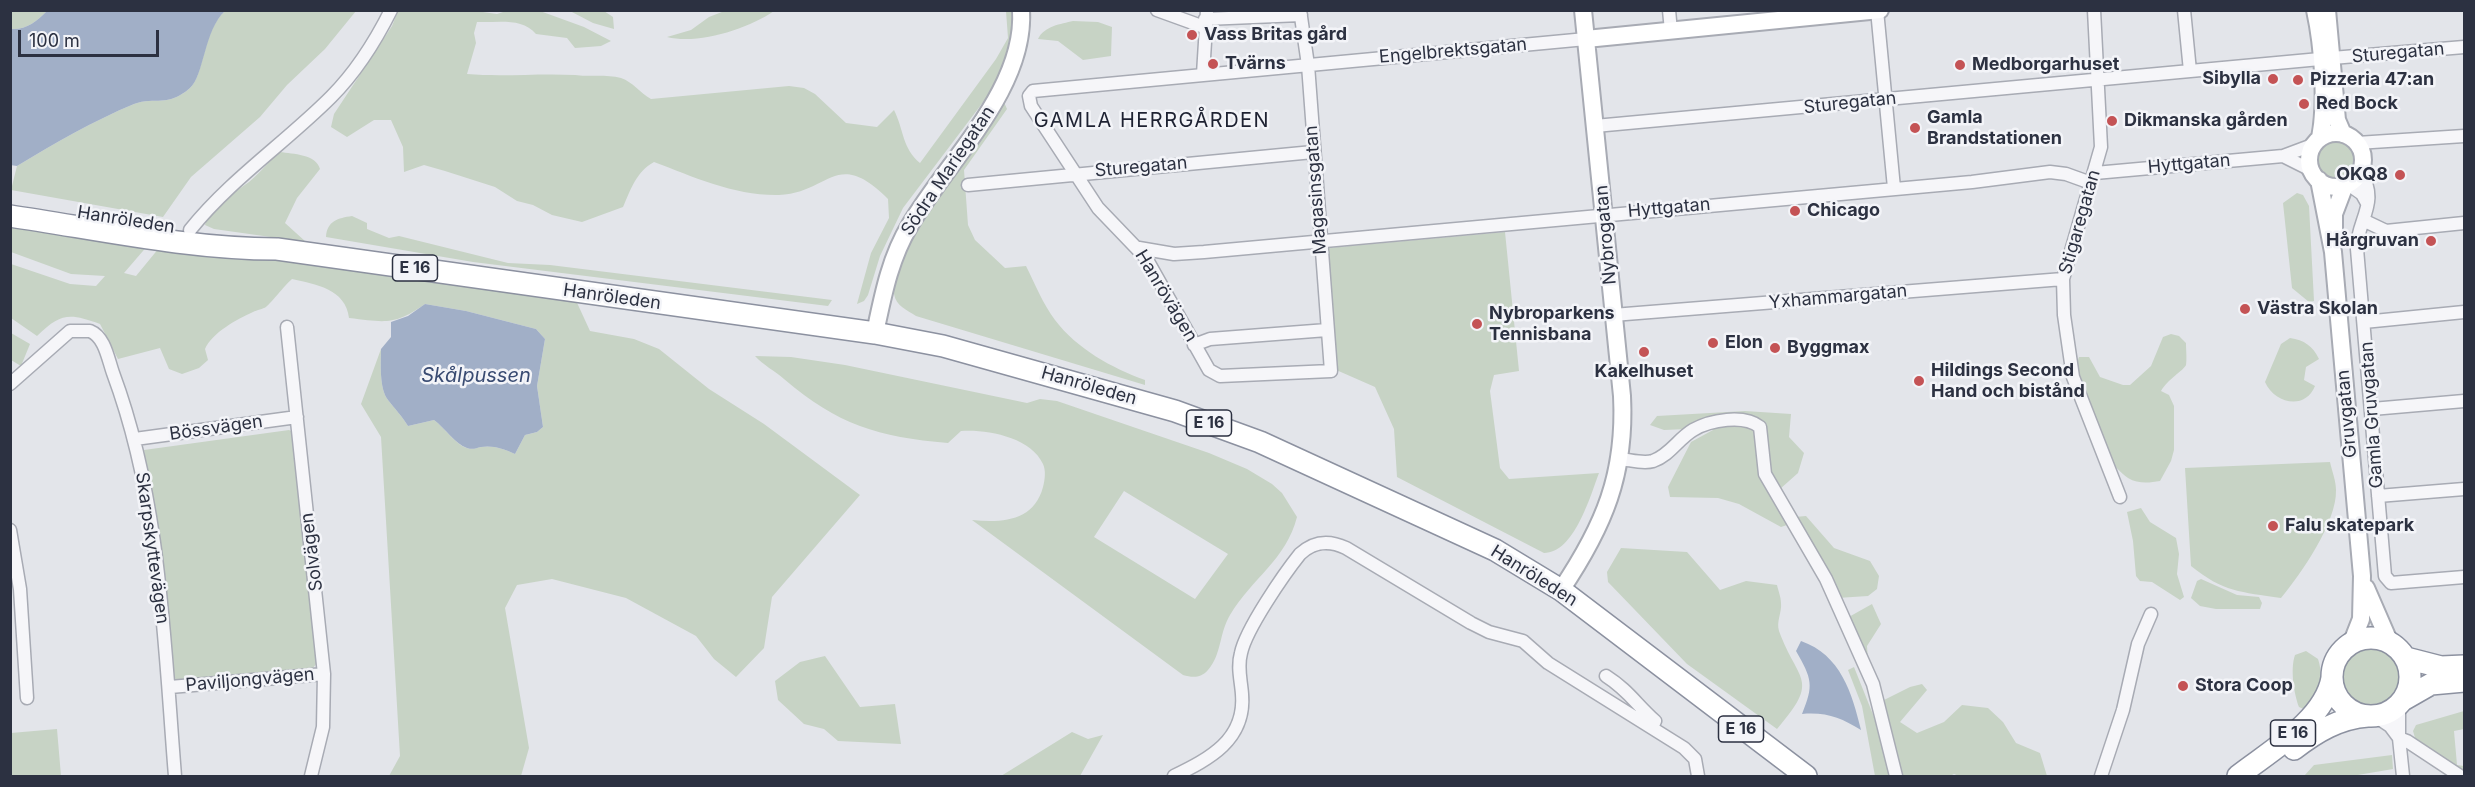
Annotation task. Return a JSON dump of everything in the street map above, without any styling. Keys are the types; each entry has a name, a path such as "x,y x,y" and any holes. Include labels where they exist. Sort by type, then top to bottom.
{"highway":[{"name":"Hanröleden","path":"10,202 190,230 246,240 277,249"},
{"name":"Hanröleden","path":"10,216 184,242 244,249 277,249 875,333 943,346 1114,392 1260,442 1495,550 1561,590 1806,777"},
{"path":"2352,642 2373,638 2389,641 2406,658 2441,667 2464,666"},
{"name":"E 16","path":"2238,777 2319,711 2328,694 2336,660 2352,642"},
{"path":"2401,702 2410,680 2406,658"},
{"path":"2332,677 2336,693 2343,704 2354,712 2372,716"},
{"name":"E 16","path":"2258,777 2322,729 2346,720 2390,711 2417,690 2432,684 2464,681"}],"street":[{"path":"190,230 218,197 332,96 374,42 391,10"},
{"name":"Södra Mariegatan","path":"875,333 890,268 903,236 1007,78 1019,45 1022,10"},
{"path":"1157,10 1205,19 1300,13"},
{"name":"Nybrogatan","path":"1561,590 1598,530 1611,496 1620,459 1623,422 1583,10"},
{"path":"1669,10 1671,31"},
{"name":"Stigaregatan","path":"2094,10 2100,79 2101,147 2076,226 2063,279 2066,334 2073,377 2120,497"},
{"path":"2184,10 2190,71"},
{"path":"2315,10 2337,120 2363,157 2360,172 2346,185"},
{"path":"2315,175 2310,154 2324,121 2327,10"},
{"path":"1878,11 1894,188"},
{"name":"Engelbrektsgatan","path":"1029,96 1035,89 1671,31 1760,16 1878,11"},
{"name":"Magasinsgatan","path":"1300,13 1308,65 1331,370"},
{"path":"1203,74 1205,19"},
{"name":"Sturegatan","path":"1595,126 2464,47"},
{"name":"Hanrövägen","path":"1029,96 1031,106 1074,174 1106,218 1139,248 1162,283 1209,370 1220,376 1331,370"},
{"path":"2317,141 2331,134 2350,138 2464,136"},
{"name":"Hyttgatan","path":"1139,248 1174,254 1972,182 2050,172 2093,178 2283,156 2317,141"},
{"name":"Sturegatan","path":"968,185 1313,152"},
{"path":"2283,156 2331,186 2346,185 2362,194 2367,203"},
{"name":"Gamla Gruvgatan","path":"2360,172 2366,181 2367,203 2365,220 2356,241 2385,576 2391,583 2464,577"},
{"name":"Gruvgatan","path":"2315,175 2333,252"},
{"name":"Gruvgatan","path":"2346,185 2334,214 2333,252 2362,576 2361,619 2352,642"},
{"path":"2365,220 2386,231 2464,223"},
{"name":"Yxhammargatan","path":"1613,315 2063,279"},
{"path":"2364,322 2464,312"},
{"name":"Solvägen","path":"287,327 324,674 323,727 311,777"},
{"name":"Skarpskyttevägen","path":"10,384 62,336 79,329 90,331 102,342 135,439 156,557 170,687 175,777"},
{"path":"1194,345 1210,339 1328,330"},
{"path":"2372,409 2464,401"},
{"name":"Bössvägen","path":"135,439 297,417"},
{"path":"1620,459 1652,461 1665,454 1690,432 1700,427 1737,420 1752,421 1760,427 1765,474 1826,579 1873,684 1896,777"},
{"path":"2378,496 2464,489"},
{"path":"10,530 20,589 27,698"},
{"path":"1174,777 1214,756 1231,738 1241,713 1239,664 1244,644 1300,554 1312,545 1325,542 1346,548 1489,632 1523,641 1548,663 1690,753 1698,765 1698,777"},
{"name":"Gruvgatan","path":"2362,576 2372,606 2389,641"},
{"path":"2101,777 2123,710 2138,644 2151,614"},
{"name":"Paviljongvägen","path":"170,687 324,674"},
{"path":"1606,676 1626,688 1640,708 1655,721 1653,728"},
{"path":"2401,702 2398,738 2403,777"},
{"path":"2372,716 2390,726 2398,738 2407,741 2460,777"}],"green space":[{"path":"469,10 497,14 506,11 540,11 584,27 611,41 601,46 575,48 567,38 536,34 524,25 477,22 474,33 476,43 467,74 615,77 629,82 651,99 789,86 804,88 815,94 846,123 877,127 894,110 906,145 920,163 996,59 1008,38 1006,11 1017,11 1015,40 990,93 903,208 880,256 868,295 864,301 857,304 871,253 889,218 888,199 856,176 844,174 796,192 779,195 763,194 731,189 654,162 638,176 623,207 582,222 552,215 533,205 517,201 495,187 424,165 404,172 403,147 391,120 374,120 347,137 331,127 334,114 392,26 398,11"},
{"path":"727,10 774,11 751,24 722,34 693,39 667,37 691,30 709,17"},
{"path":"10,11 47,11 30,25 11,29"},
{"path":"225,11 356,11 325,49 287,85 260,117 191,177 163,217 11,190 17,166 60,141 134,104 175,98 190,88 198,74 212,29"},
{"path":"570,11 604,11 613,17 614,29 593,23"},
{"path":"1073,21 1098,22 1112,27 1111,56 1083,60 1058,41 1038,39 1049,28"},
{"path":"1003,100 1007,109 964,170 968,225 975,240 1005,268 1026,266 1055,320 1074,340 1084,349 1120,370 1145,380 1145,385 916,316 902,307 895,298 895,276 919,225 936,196"},
{"path":"2336,140 2351,146 2357,161 2351,176 2336,182 2321,176 2315,161 2321,146"},
{"path":"280,152 297,154 314,160 320,169 297,198 285,223 306,242 214,229 205,225 217,206 249,182"},
{"path":"2297,193 2303,195 2309,206 2314,301 2309,302 2292,288 2283,203"},
{"path":"352,216 367,223 367,229 389,238 399,236 508,263 550,265 832,300 828,306 473,262 326,237 334,221"},
{"path":"10,220 155,237 124,273 136,276 168,237 573,294 590,331 634,339 659,349 709,389 764,424 860,495 772,597 764,648 736,677 714,659 696,636 626,598 552,579 517,585 505,608 529,748 521,776 389,776 400,756 381,437 361,404 381,349 381,375 385,395 408,426 434,420 467,448 494,447 515,454 525,435 537,432 543,427 537,386 545,339 536,329 466,311 425,304 405,316 389,321 349,318 347,308 336,294 319,286 292,279 266,307 240,318 213,337 205,349 208,360 199,368 182,374 169,369 160,348 118,359 100,324 89,320 73,317 59,319 37,336 11,318 11,264 70,284 96,286 105,276 71,274 11,252"},
{"path":"1505,232 1519,371 1494,375 1490,391 1500,468 1509,479 1599,473 1586,509 1572,534 1555,551 1544,553 1397,477 1394,429 1375,387 1334,369 1327,248"},
{"path":"11,333 30,344 21,366 11,360"},
{"path":"2171,334 2179,336 2186,343 2185,367 2161,391 2169,395 2174,406 2174,450 2160,481 2148,483 2136,481 2120,471 2104,450 2082,392 2079,357 2089,357 2100,377 2123,385 2130,385 2151,366 2163,337"},
{"path":"2290,338 2308,344 2319,359 2306,367 2304,380 2315,386 2304,399 2297,401 2282,399 2275,395 2265,382 2281,344"},
{"path":"755,356 791,357 845,365 1027,403 1040,399 1057,401 1209,453 1247,469 1282,493 1297,517 1292,532 1277,557 1239,602 1226,622 1213,664 1200,676 1183,675 972,520 1006,520 1025,513 1032,507 1039,498 1045,472 1043,464 1029,447 995,433 961,431 948,443 900,437 860,426 823,408","holes":["1124,491 1228,554 1195,599 1094,537"]},
{"path":"1745,411 1791,414 1789,437 1804,453 1798,473 1780,489 1787,525 1781,527 1739,504 1718,498 1670,497 1668,487 1691,442 1713,430 1705,419 1695,421 1687,429 1664,430 1650,425 1657,416"},
{"path":"289,430 293,432 317,663 312,669 178,681 173,677 167,602 144,450"},
{"path":"2330,462 2336,490 2331,517 2307,562 2281,598 2233,590 2202,575 2191,566 2185,468"},
{"path":"2141,508 2150,522 2176,538 2179,554 2177,574 2184,597 2180,600 2152,582 2140,581 2136,576 2133,541 2127,512"},
{"path":"1806,516 1834,548 1870,561 1879,576 1877,589 1868,596 1837,598 1795,517"},
{"path":"1621,548 1687,552 1720,590 1746,581 1777,585 1781,603 1779,631 1802,680 1802,689 1799,699 1777,729 1687,664 1608,582 1607,572"},
{"path":"2201,579 2237,595 2259,597 2262,603 2260,609 2216,609 2200,606 2191,598 2197,581"},
{"path":"1872,604 1881,624 1867,646 1868,661 1847,618"},
{"path":"2371,645 2383,647 2394,654 2401,665 2403,677 2401,689 2394,700 2383,707 2371,709 2359,707 2348,700 2341,689 2339,677 2341,665 2348,654 2359,647"},
{"path":"2306,651 2318,659 2320,680 2306,710 2299,707 2293,674 2295,655"},
{"path":"825,656 860,707 895,704 901,744 838,741 824,729 804,724 778,700 775,681 800,662"},
{"path":"1854,667 1874,717 1889,776 1875,776 1862,706 1848,670"},
{"path":"1922,684 1927,690 1900,722 1917,733 1944,722 1962,705 1988,708 2003,722 2016,743 2040,753 2047,776 1959,776 1954,774 1950,776 1899,776 1884,700 1910,687"},
{"path":"2464,711 2464,729 2454,731 2457,765 2464,766 2464,772 2416,741 2413,731 2416,725"},
{"path":"57,729 61,776 11,776 11,733"},
{"path":"1072,732 1088,739 1103,735 1080,776 1001,776"},
{"path":"2392,755 2393,769 2352,776 2304,776 2314,765"}],"water":[{"path":"47,11 225,11 213,29 195,82 182,94 168,100 134,104 74,133 17,166 10,165 11,29 31,24"},
{"name":"Skålpussen","path":"425,304 466,311 536,329 545,339 537,386 543,427 537,432 525,435 515,454 494,447 467,448 458,443 434,420 408,426 385,395 382,382 381,349 391,337 391,322 408,316"},
{"path":"1801,641 1815,647 1826,656 1843,677 1849,689 1861,730 1833,717 1802,714 1810,682 1796,651"}],"place":[{"name":"Vass Britas gård","path":"1192,35"},
{"name":"Tvärns","path":"1213,64"},
{"name":"Medborgarhuset","path":"1960,65"},
{"name":"Sibylla","path":"2273,79"},
{"name":"Pizzeria 47:an","path":"2298,80"},
{"name":"Red Bock","path":"2304,104"},
{"name":"Dikmanska gården","path":"2112,121"},
{"name":"Gamla Brandstationen","path":"1915,128"},
{"name":"OKQ8","path":"2400,175"},
{"name":"Chicago","path":"1795,211"},
{"name":"Hårgruvan","path":"2431,241"},
{"name":"Västra Skolan","path":"2245,309"},
{"name":"Nybroparkens Tennisbana","path":"1477,324"},
{"name":"Elon","path":"1713,343"},
{"name":"Byggmax","path":"1775,348"},
{"name":"Kakelhuset","path":"1644,352"},
{"name":"Hildings Second Hand och bistånd","path":"1919,381"},
{"name":"Falu skatepark","path":"2273,526"},
{"name":"Stora Coop","path":"2183,686"}],"district":[{"name":"GAMLA HERRGÅRDEN","path":"1152,121"}]}
